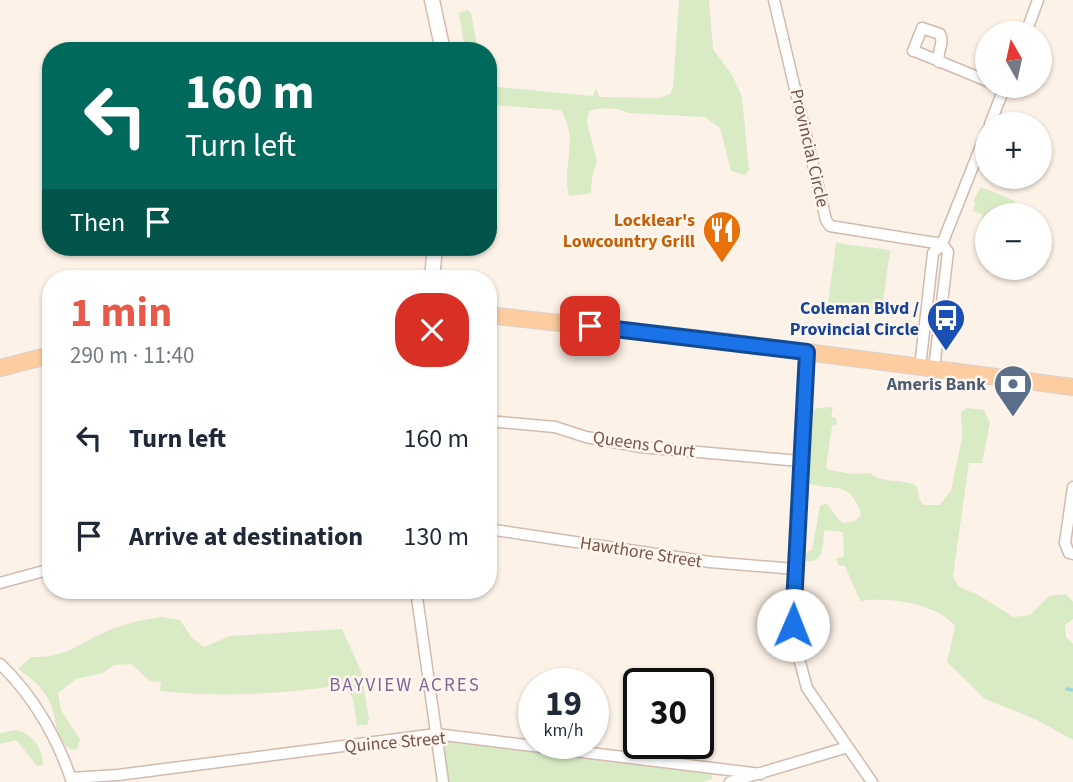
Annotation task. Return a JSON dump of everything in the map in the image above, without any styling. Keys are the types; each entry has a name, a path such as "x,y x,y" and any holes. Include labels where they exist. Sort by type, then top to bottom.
{"main road":[{"path":"497,316 807,352 1073,387"},
{"path":"0,368 42,357"}],"street":[{"path":"432,0 441,42"},
{"name":"Provincial Circle","path":"774,0 826,220 830,226 942,244"},
{"path":"1030,21 1038,0"},
{"path":"939,61 975,76"},
{"path":"927,368 933,253 942,244 975,161"},
{"path":"807,352 793,625 807,688 872,782"},
{"name":"Queens Court","path":"497,422 555,428 586,437 642,447 800,461"},
{"path":"1073,488 1065,543 1069,553 1073,554"},
{"name":"Hawthore Street","path":"497,530 710,562 795,569"},
{"path":"0,583 42,571"},
{"path":"417,599 443,782"},
{"path":"0,664 17,680 45,722 71,780"},
{"name":"Quince Street","path":"71,780 436,734 761,774"},
{"path":"730,782 848,747"}],"green space":[{"path":"679,0 709,0 713,49 732,75 742,97 749,170 745,175 731,171 720,128 705,117 599,109 589,111 587,123 597,161 591,193 569,196 569,132 561,110 497,106 497,86 593,96 596,88 599,97 660,98 670,94 673,88"},
{"path":"467,10 471,13 476,42 464,42 459,13"},
{"path":"980,189 986,189 1015,201 975,203 975,212 973,201"},
{"path":"836,243 890,250 882,311 828,304"},
{"path":"833,407 831,417 836,418 837,424 832,426 826,467 828,470 853,474 870,473 880,479 917,486 923,505 940,505 951,490 962,438 961,412 967,408 984,410 990,423 982,463 969,463 953,576 958,586 1013,617 1030,615 1049,596 1066,594 1073,602 1073,619 1065,625 1066,637 1073,644 1073,740 1037,720 985,699 947,662 955,626 947,618 911,603 860,601 845,566 838,565 836,559 844,556 843,532 824,530 821,554 815,560 802,560 801,556 812,550 820,506 826,503 843,523 855,521 861,515 851,495 845,490 804,481 808,413 816,408"},
{"path":"161,617 180,620 192,638 204,647 230,636 342,629 361,671 369,719 367,725 357,725 353,699 344,685 252,694 160,691 161,682 150,681 131,664 114,665 103,673 76,679 58,693 61,710 80,739 77,749 71,750 61,739 46,696 36,683 18,669 31,657 52,656 117,627"},
{"path":"16,730 36,742 43,765 37,766 16,740 0,744 0,733"},
{"path":"446,741 518,748 518,759 605,759 711,772 712,779 703,782 448,782 443,747"}],"waterway":[{"path":"1067,689 1073,690"}],"place":[{"name":"Locklear's Lowcountry Grill","path":"722,264"},
{"name":"Coleman Blvd / Provincial Circle","path":"946,352"},
{"name":"Ameris Bank","path":"1013,418"}],"district":[{"name":"BAYVIEW ACRES","path":"405,684"}],"route":[{"path":"590,326 807,352 793,625"}]}
